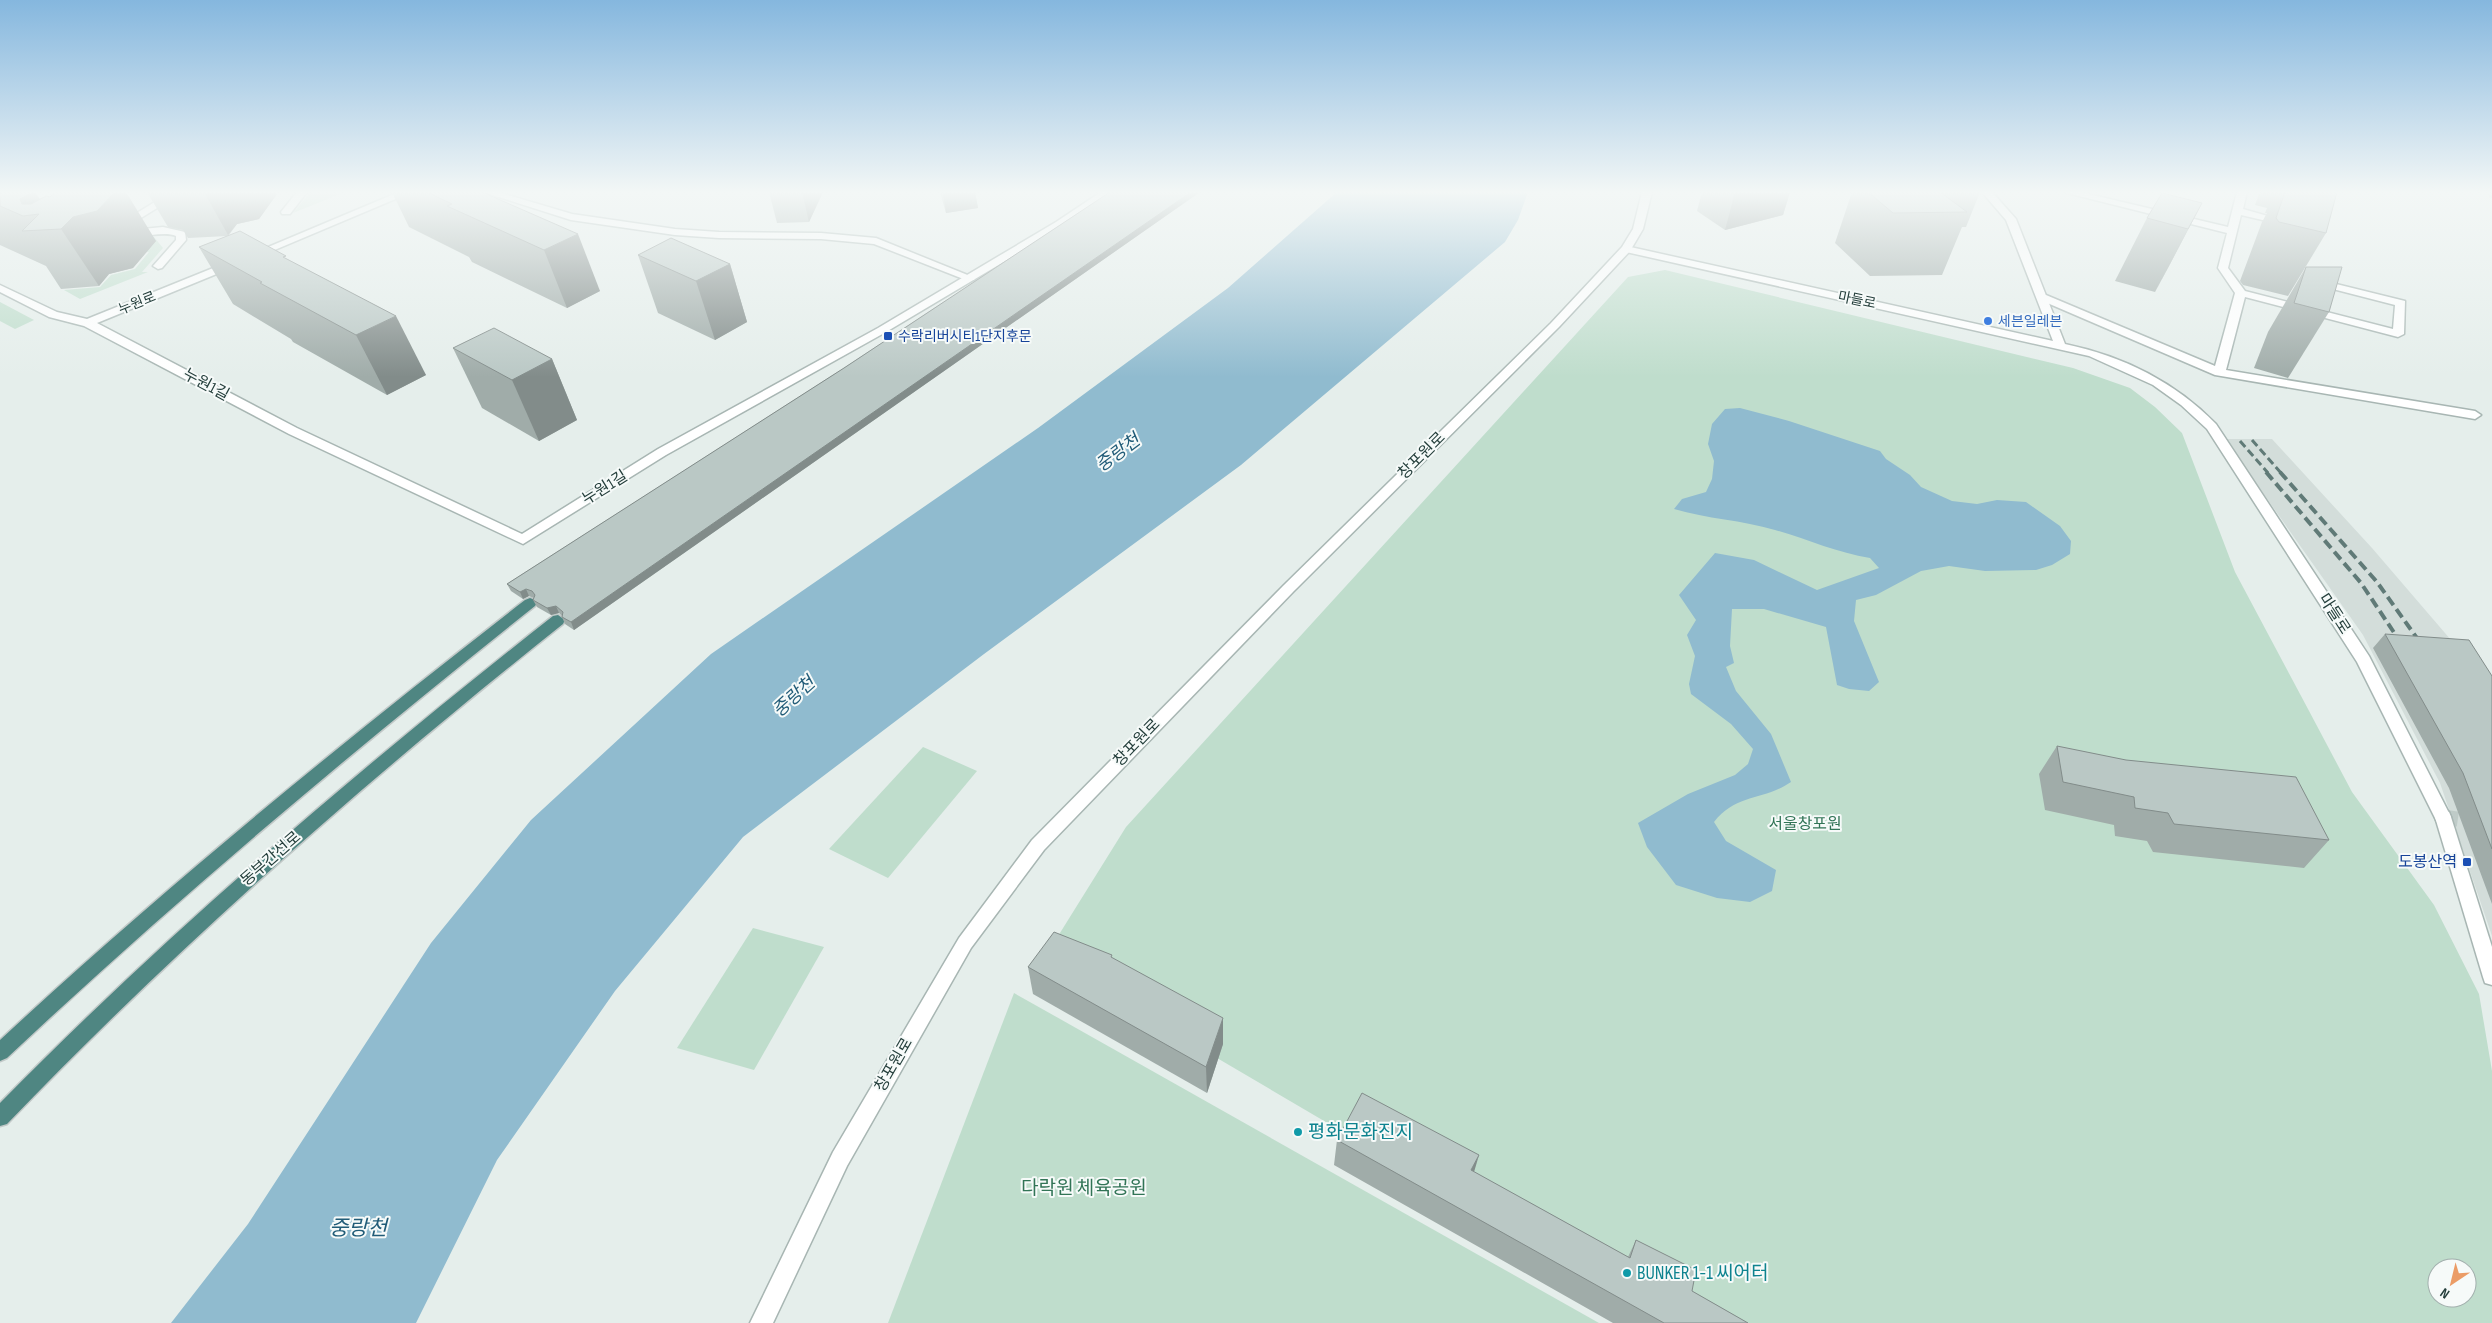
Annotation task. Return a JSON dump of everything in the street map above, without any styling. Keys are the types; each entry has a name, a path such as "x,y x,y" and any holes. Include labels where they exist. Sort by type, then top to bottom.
{"highway":[{"path":"0,1052 176,890 303,783 530,603"},
{"name":"동부간선로","path":"0,1117 42,1073 226,899 358,782 469,690 558,620"}],"street":[{"path":"158,266 169,254"},
{"name":"누원로","path":"88,323 257,254"},
{"path":"908,254 970,278"},
{"name":"누원1길","path":"88,323 292,431 387,478 523,540 662,452 882,330 1010,254"},
{"name":"창포원로","path":"761,1323 845,1150 965,943 1038,844 1288,589 1555,324 1622,254"},
{"name":"마들로","path":"1647,254 2092,353 2132,368 2164,384 2200,413 2212,427 2364,660 2443,817 2492,977"},
{"path":"2025,254 2060,345"},
{"path":"2226,254 2223,268 2241,293 2317,303 2398,334 2401,303 2320,283 2317,303"},
{"path":"0,288 53,315 88,323"},
{"path":"2219,372 2241,293"},
{"path":"2042,296 2219,372 2475,415"}],"shaded area":[{"path":"2225,439 2272,439 2372,548 2457,647 2492,703 2492,936 2440,783 2363,635"}],"green space":[{"path":"148,254 158,254 142,272 148,272 80,299 64,290 100,287 111,275 135,269"},
{"name":"서울창포원","path":"1665,270 2073,368 2130,388 2155,407 2182,433 2235,572 2352,792 2434,905 2479,994 2492,1071 2492,1323 1668,1323 1045,957 1126,827 1628,277"},
{"path":"0,302 34,320 15,329 0,321"},
{"path":"923,747 977,771 888,878 829,849"},
{"path":"753,928 824,947 754,1070 677,1048"},
{"name":"다락원 체육공원","path":"1014,993 1599,1323 888,1323"}],"water":[{"name":"중랑천","path":"1267,254 1491,254 1241,465 984,654 743,837 615,991 497,1160 416,1323 171,1323 248,1224 431,943 531,820 711,654 1038,428 1228,288"},
{"path":"1740,408 1789,421 1880,451 1886,459 1910,475 1921,487 1952,501 1977,504 1997,500 2026,502 2060,526 2071,541 2070,554 2052,565 2036,570 1985,571 1949,566 1921,571 1876,595 1856,600 1854,621 1879,682 1869,691 1849,689 1837,685 1826,627 1764,609 1732,609 1730,646 1734,663 1726,667 1736,691 1771,734 1791,782 1781,788 1732,806 1714,822 1726,841 1776,870 1772,891 1750,902 1717,898 1676,885 1647,847 1638,823 1688,794 1735,775 1748,764 1753,749 1731,724 1691,694 1689,684 1695,656 1687,635 1696,620 1679,595 1715,553 1754,560 1817,590 1879,568 1870,558 1834,549 1775,530 1674,509 1682,499 1706,492 1712,479 1714,461 1708,444 1712,424 1725,409"}],"building":[{"path":"211,254 282,254 286,256 283,257 396,316 356,335 260,283 262,282"},
{"path":"707,254 730,264 696,281 638,255"},
{"path":"1017,254 1102,254 571,622 562,617 563,612 556,606 547,608 533,600 535,595 532,591 526,589 520,592 507,584 844,368"},
{"path":"2306,267 2342,267 2329,312 2294,303"},
{"path":"494,328 552,359 512,380 453,348"},
{"path":"2385,634 2469,640 2492,676 2492,849 2463,773"},
{"path":"2057,746 2126,760 2296,777 2329,840 2174,824 2168,813 2135,808 2134,797 2063,782"},
{"path":"1054,932 1112,955 1111,957 1223,1018 1206,1067 1028,967"},
{"path":"1362,1093 1479,1155 1471,1170 1630,1258 1636,1240 1696,1270 1692,1291 1748,1323 1664,1323 1337,1140"}],"tunnel":[{"path":"2443,817 2492,824"}],"railway":[{"path":"2252,440 2281,473"},
{"path":"2240,441 2268,473"},
{"path":"2266,472 2361,583 2403,646"},
{"path":"2280,472 2377,582 2424,648"}],"place":[{"name":"세븐일레븐","path":"1988,321"},
{"name":"수락리버시티1단지후문","path":"888,336"},
{"name":"도봉산역","path":"2467,862"},
{"name":"평화문화진지","path":"1298,1132"},
{"name":"BUNKER 1-1 씨어터","path":"1627,1273"}]}
